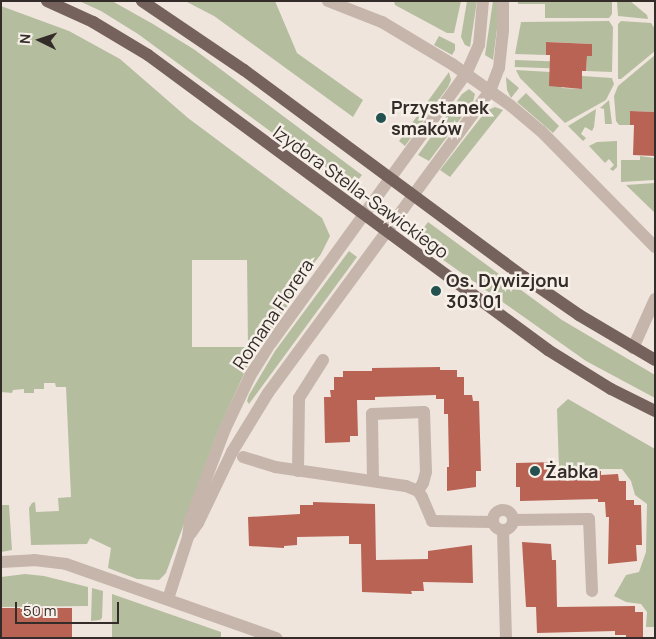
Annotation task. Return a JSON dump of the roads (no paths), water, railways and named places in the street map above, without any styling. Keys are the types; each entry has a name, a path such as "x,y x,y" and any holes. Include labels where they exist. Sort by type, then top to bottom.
{"main road":[{"name":"Izydora Stella-Sawickiego","path":"47,1 94,22 148,55 548,350 611,388 655,411"},
{"name":"Izydora Stella-Sawickiego","path":"142,1 244,70 413,196 563,304 655,360"}],"street":[{"path":"328,1 382,22 490,91 541,131 655,247"},
{"name":"Romana Florera","path":"168,599 188,537 190,521 225,429 250,376 271,343 466,74 479,45 483,1"},
{"name":"Romana Florera","path":"188,537 198,524 232,452 268,393 490,91 498,68 503,31 503,1"},
{"path":"633,348 655,299"},
{"path":"298,471 299,398 323,360"},
{"path":"373,481 372,414 424,412 426,472 423,483 418,491"},
{"path":"243,457 298,471 406,486 418,491 432,520 492,522"},
{"path":"501,510 508,512 513,520 510,528 503,531 496,528 492,522 494,514 501,510"},
{"path":"513,520 589,519 592,591"},
{"path":"503,531 506,638"},
{"path":"1,562 34,560 66,564 276,638"}],"place":[{"name":"Przystanek smaków","path":"381,118"},
{"name":"Os. Dywizjonu 303 01","path":"436,291"},
{"name":"Żabka","path":"535,471"}]}
